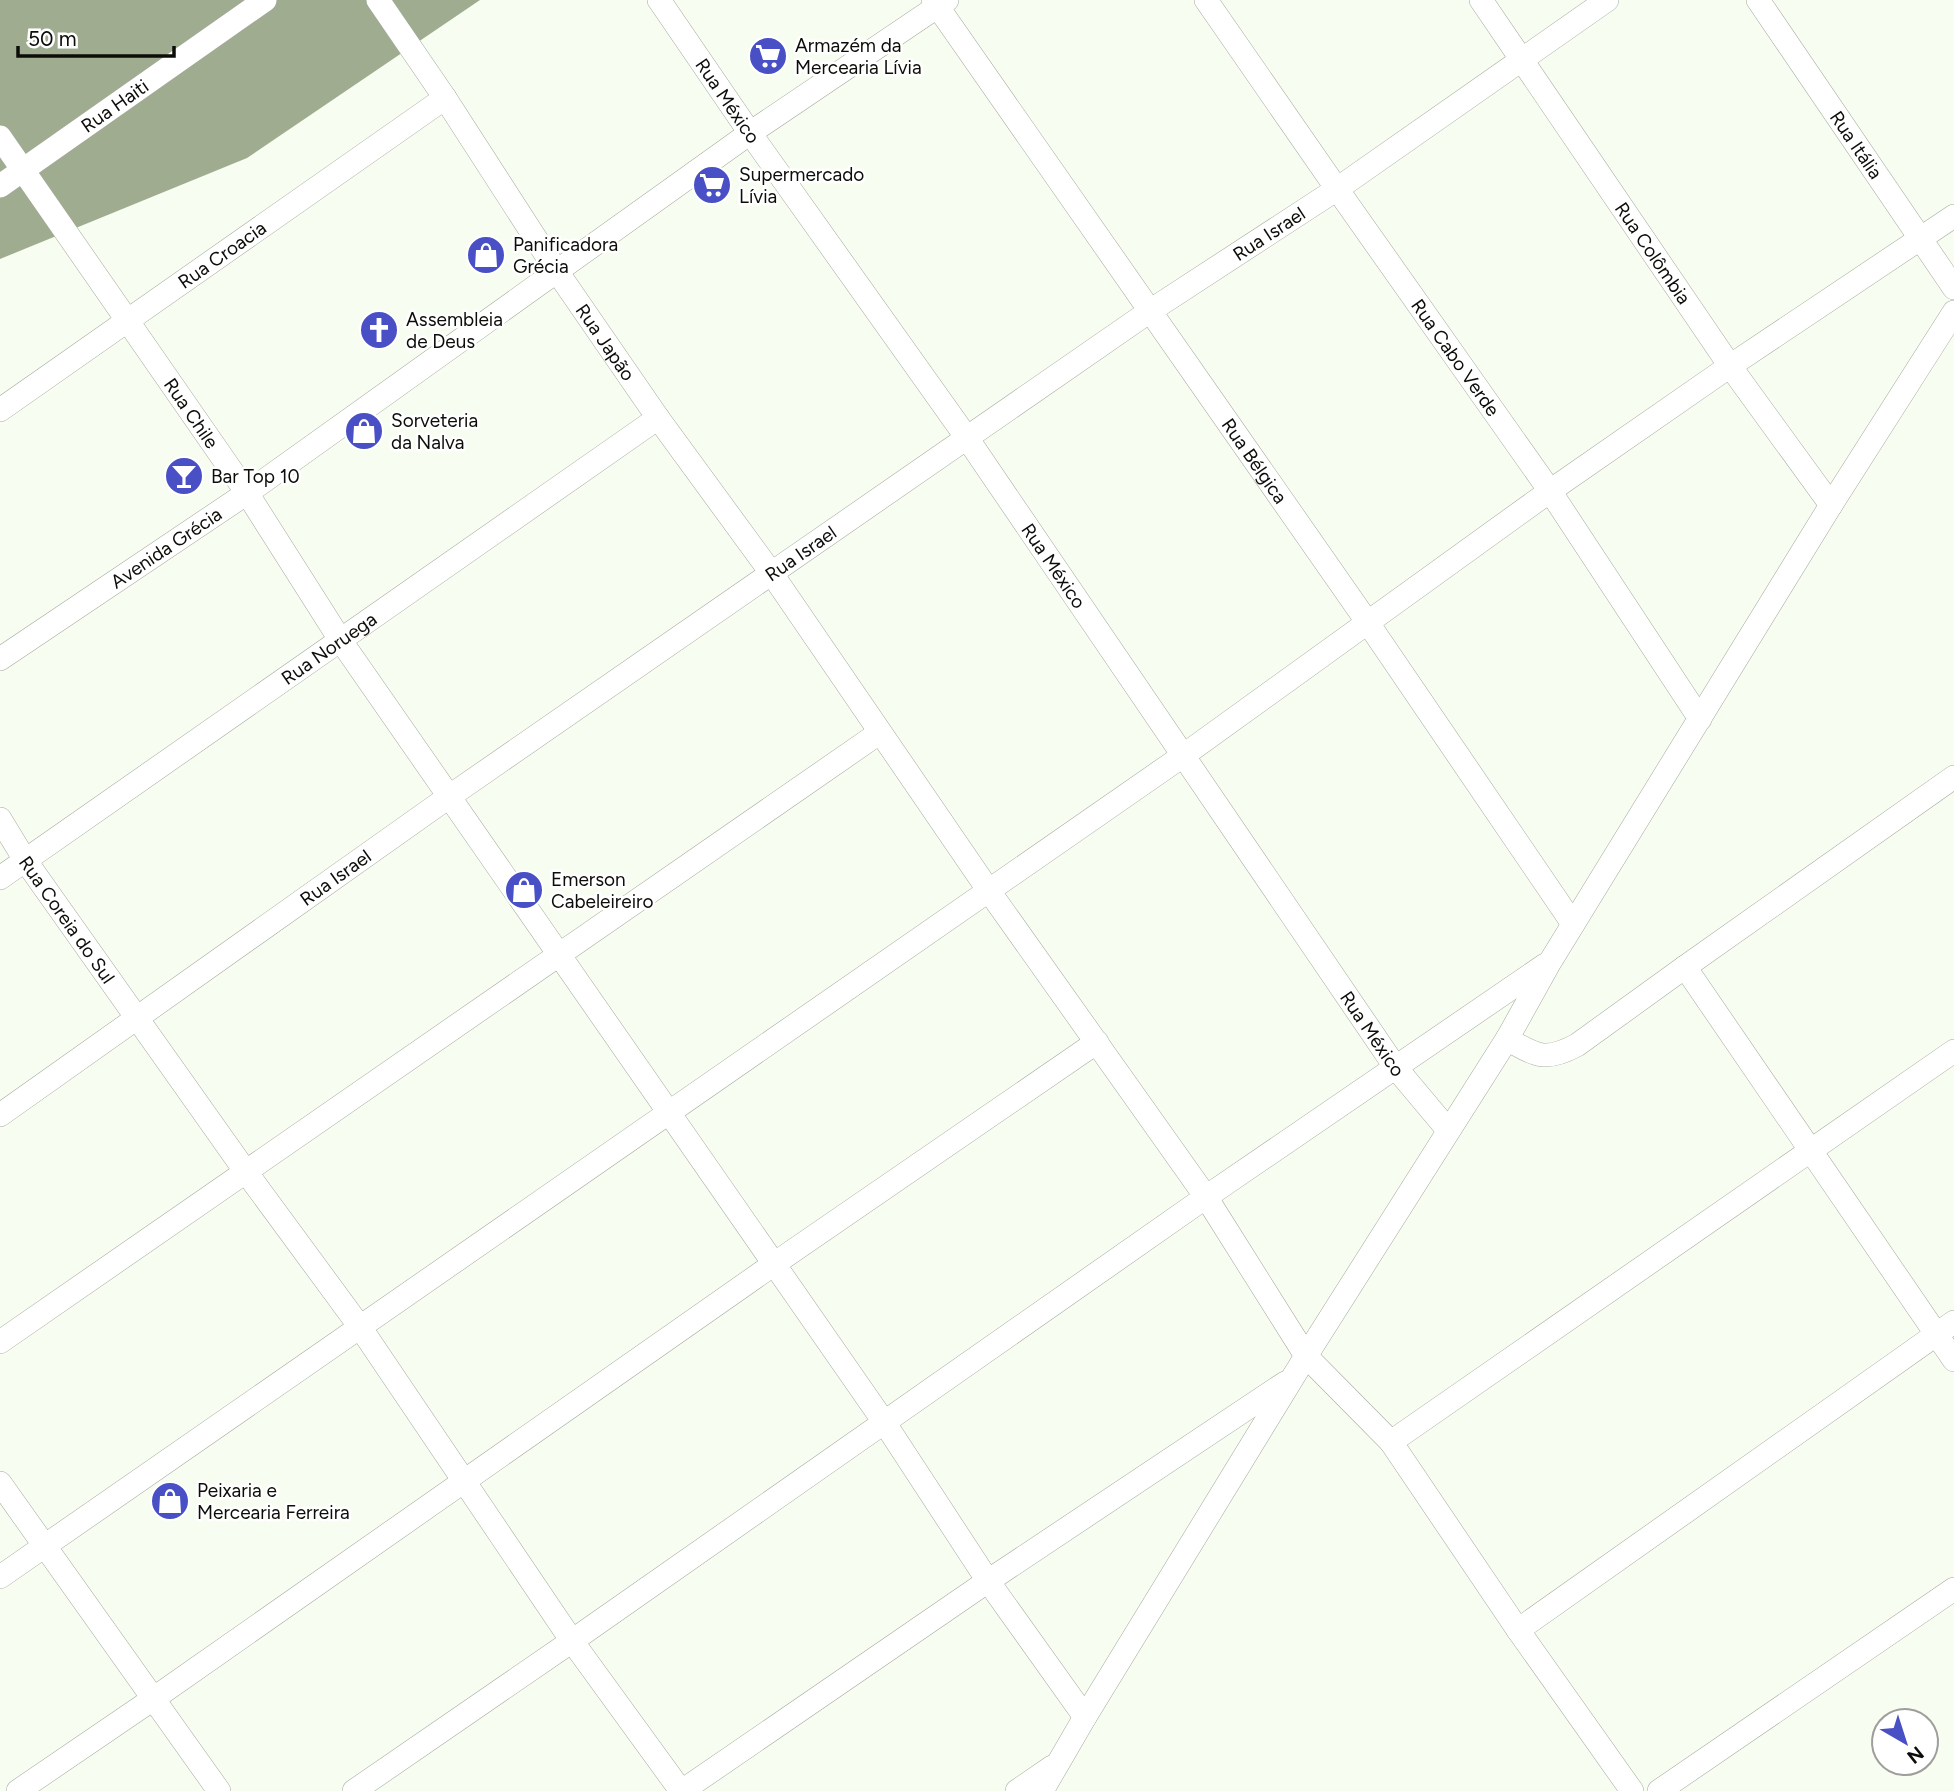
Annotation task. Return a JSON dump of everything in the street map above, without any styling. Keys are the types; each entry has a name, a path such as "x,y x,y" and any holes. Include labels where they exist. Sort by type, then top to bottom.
{"street":[{"name":"Rua Haiti","path":"0,186 265,0"},
{"name":"Rua Japão","path":"378,0 556,270 658,418 772,574 989,891 1206,1197 1306,1356 1391,1442 1518,1630 1632,1791"},
{"name":"Rua México","path":"659,0 967,438 1396,1068 1448,1130"},
{"name":"Rua Cabo Verde","path":"1206,0 1550,491 1700,719"},
{"name":"Rua Colômbia","path":"1481,0 1730,366 1831,505"},
{"name":"Rua Israel","path":"0,1115 450,796 1150,311 1337,190 1607,0"},
{"name":"Rua Itália","path":"1758,0 1954,288"},
{"name":"Avenida Grécia","path":"0,659 247,493 556,270 939,2"},
{"name":"Rua Bélgica","path":"939,2 1573,924"},
{"name":"Rua Croacia","path":"0,410 445,98"},
{"name":"Rua Chile","path":"0,137 247,493 341,641 884,1422 988,1581 1084,1717"},
{"path":"0,1577 1184,755 1550,491 1954,216"},
{"path":"1042,1791 1084,1717 1293,1377 1507,1039 1573,924 1831,505 1954,312"},
{"name":"Rua Noruega","path":"0,878 658,418"},
{"path":"0,1342 879,733"},
{"path":"1507,1039 1542,1056 1559,1055 1577,1045 1954,777"},
{"name":"Rua Coreia do Sul","path":"0,819 25,860 246,1172 360,1327 572,1641 681,1791"},
{"path":"354,1791 1206,1197 1550,962"},
{"path":"1685,967 1811,1151 1945,1328 1954,1360"},
{"path":"18,1791 1097,1042"},
{"path":"1391,1442 1954,1051"},
{"path":"1518,1630 1945,1328"},
{"path":"681,1791 1293,1377"},
{"path":"0,1483 219,1791"},
{"path":"1659,1791 1954,1590"},
{"path":"1017,1791 1060,1761"}],"shaded area":[{"path":"0,0 480,0 247,158 0,259"}],"place":[{"name":"Armazém da Mercearia Lívia","path":"768,56"},
{"name":"Supermercado Lívia","path":"712,185"},
{"name":"Panificadora Grécia","path":"486,255"},
{"name":"Assembleia de Deus","path":"379,330"},
{"name":"Sorveteria da Nalva","path":"364,431"},
{"name":"Bar Top 10","path":"184,476"},
{"name":"Emerson Cabeleireiro","path":"524,890"},
{"name":"Peixaria e Mercearia Ferreira","path":"170,1501"}]}
